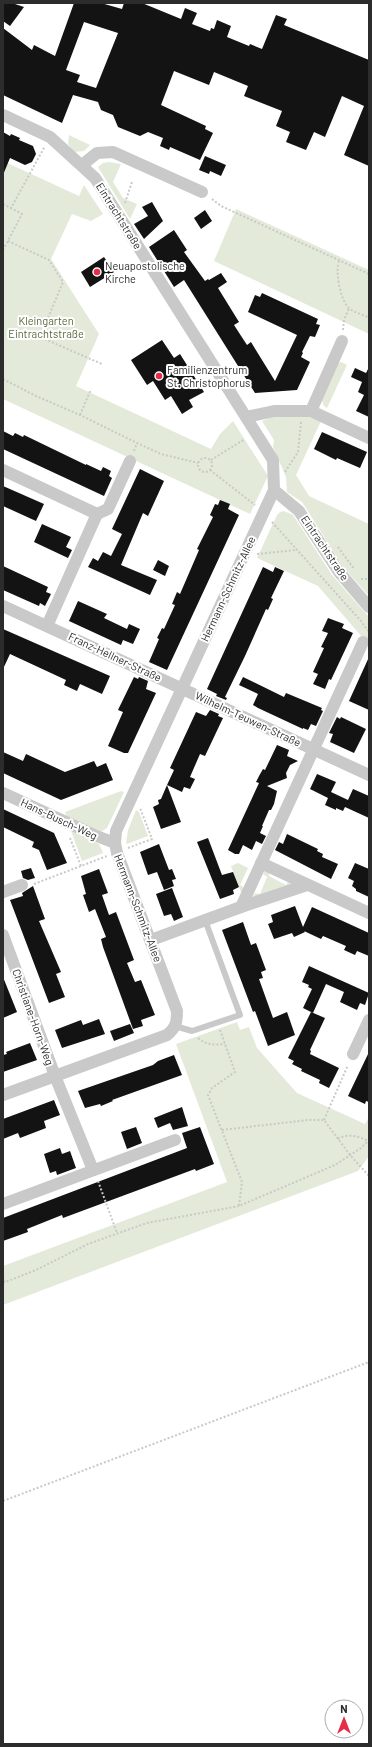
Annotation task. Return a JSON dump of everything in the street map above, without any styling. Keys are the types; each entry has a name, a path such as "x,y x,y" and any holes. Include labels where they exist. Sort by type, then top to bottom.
{"street":[{"name":"Eintrachtstraße","path":"3,115 50,137 95,178 273,460 274,490 299,510 339,572 369,607"},
{"path":"82,165 97,153 113,152 202,192"},
{"path":"311,411 342,341"},
{"path":"246,417 274,411 311,411 369,438"},
{"path":"47,626 97,514 108,509 130,462"},
{"path":"3,470 97,514"},
{"name":"Hermann-Schmitz-Allee","path":"175,1026 177,1011 116,848 116,831 274,490"},
{"name":"Franz-Hellner-Straße","path":"3,606 182,689"},
{"name":"Wilhelm-Teuwen-Straße","path":"241,907 366,637"},
{"name":"Wilhelm-Teuwen-Straße","path":"182,689 369,775"},
{"name":"Hans-Busch-Weg","path":"3,793 94,835 116,848"},
{"path":"261,862 369,913"},
{"path":"3,892 22,885"},
{"path":"151,940 307,885"},
{"name":"Christiane-Horn-Weg","path":"3,935 55,1076 93,1170"},
{"path":"354,1054 369,1020"},
{"path":"3,1096 167,1035 175,1026"},
{"path":"3,1204 175,1140"}],"lane":[{"path":"175,1026 192,1031 240,1015 205,920"}],"path":[{"path":"11,208 50,137"},
{"path":"116,212 124,207 132,182"},
{"path":"202,192 221,206 369,274"},
{"path":"3,204 22,214 3,250"},
{"path":"8,241 49,260 63,282 40,337 102,364"},
{"path":"339,261 337,267 340,289 349,308 369,318"},
{"path":"342,341 344,320 349,308"},
{"path":"3,379 36,396 80,415 161,454 198,464"},
{"path":"80,415 91,389"},
{"path":"274,490 298,452 301,422 304,415 311,411"},
{"path":"210,460 256,433"},
{"path":"198,464 202,458 207,458 210,460"},
{"path":"210,460 212,466 210,470"},
{"path":"198,464 202,471 206,472 210,470"},
{"path":"210,470 264,512 296,550 317,571 366,637"},
{"path":"244,555 296,550"},
{"path":"361,580 369,579"},
{"path":"22,885 26,887 81,866 116,848 152,839 141,809 130,802"},
{"path":"71,825 68,831 81,866"},
{"path":"218,1023 224,1044 235,1072 212,1088 208,1095 242,1182 239,1206"},
{"path":"192,1031 198,1039 206,1043 214,1045 224,1044"},
{"path":"324,1120 354,1054"},
{"path":"222,1130 308,1120 324,1120"},
{"path":"324,1120 350,1155 369,1176"},
{"path":"3,1277 4,1282 36,1270 88,1244 147,1223 239,1206 335,1165 361,1148 369,1140 362,1137 344,1135 338,1138"},
{"path":"93,1170 117,1233"},
{"path":"3,1501 369,1362"}],"green space":[{"path":"69,135 90,145 84,151 74,152 68,144"},
{"name":"Kleingarten Eintrachtstraße","path":"3,161 79,196 84,185 103,214 91,221 72,214 51,259 99,334 76,386 211,449 220,434 233,421 268,476 250,514 3,399"},
{"path":"109,162 121,164 113,182 123,198 137,204 130,219 98,167 103,163"},
{"path":"236,209 369,270 369,334 214,261"},
{"path":"341,362 347,365 327,408 324,406 321,398 337,364"},
{"path":"276,415 306,416 321,421 296,475 309,496 369,524 369,596 343,567 302,502 287,492 286,477 273,447 274,440 262,421"},
{"path":"284,511 293,515 332,575 369,617 369,645 318,586 257,558 277,515"},
{"path":"121,791 124,792 107,828 99,833 67,818 65,812"},
{"path":"136,810 139,812 148,836 127,844 128,830"},
{"path":"71,831 99,844 103,853 82,861"},
{"path":"238,863 248,868 240,885 245,888 242,895 231,866"},
{"path":"266,869 270,871 269,876 286,885 289,880 294,882 293,886 252,898 255,893 260,894 267,877 263,874"},
{"path":"237,1022 240,1030 249,1027 257,1048 297,1093 365,1124 369,1117 369,1156 358,1171 3,1305 3,1266 227,1182 176,1044"}],"building":[{"path":"3,3 12,3 24,7 10,26 3,21"},
{"path":"74,3 101,3 122,9 124,3 142,3 181,19 185,8 197,13 192,24 210,31 211,28 214,29 217,20 231,26 227,37 249,46 250,44 262,49 276,15 287,19 284,25 369,60 369,166 344,155 364,106 342,96 325,137 314,132 306,150 286,142 290,132 276,126 282,111 244,96 248,86 214,72 209,85 174,71 161,105 206,126 205,129 213,133 200,160 170,147 169,150 160,146 163,138 148,132 140,136 118,127 113,115 101,110 98,102 73,95 62,123 3,95 3,28 32,50 34,45 55,56","holes":["84,22 118,33 96,88 77,82 80,75 66,70"]},
{"path":"3,132 10,136 11,134 20,138 19,140 33,146 36,154 32,162 25,165 10,158 3,175"},
{"path":"205,156 226,165 221,176 210,171 209,174 199,170"},
{"path":"152,202 163,221 144,239 134,224 148,216 142,207"},
{"path":"205,210 212,221 201,229 194,218"},
{"path":"174,230 187,250 184,252 205,281 221,273 227,282 218,288 239,322 234,325 247,345 251,342 275,381 297,335 248,312 255,295 260,297 262,293 318,319 316,324 320,325 315,337 310,336 302,352 301,357 310,362 297,390 255,393 184,280 174,287 149,247"},
{"name":"Neuapostolische Kirche","path":"104,257 114,272 90,287 81,272"},
{"path":"162,340 174,358 180,354 204,392 189,400 193,407 182,414 171,396 165,400 153,381 147,385 131,360"},
{"path":"369,367 369,417 356,411 364,395 358,392 362,382 351,377 355,368 366,373"},
{"path":"3,431 13,436 15,433 23,437 24,435 86,465 101,471 103,467 111,471 109,476 112,478 104,496 3,449"},
{"path":"322,432 367,452 360,468 337,458 336,460 314,449"},
{"path":"140,469 164,481 148,516 143,513 121,565 157,580 150,595 88,567 93,558 98,561 103,552 111,556 122,534 112,529"},
{"path":"3,486 44,504 36,521 3,506"},
{"path":"220,500 230,504 228,509 239,515 167,670 149,662 159,639 157,638 162,628 164,629 175,605 172,604 177,592 180,594 199,550 197,549 213,517 210,515 215,504 218,505"},
{"path":"42,524 71,537 66,547 72,550 68,558 34,542"},
{"path":"158,560 169,566 165,576 153,570"},
{"path":"3,566 48,587 46,592 51,594 45,606 40,603 39,606 3,590"},
{"path":"263,567 273,572 275,567 284,571 271,598 273,599 268,610 266,609 225,697 227,698 226,700 216,696 217,694 207,689"},
{"path":"78,601 107,614 104,618 127,629 129,624 140,629 133,644 123,640 121,645 69,621"},
{"path":"328,618 344,624 342,628 353,633 331,680 329,679 325,689 313,684 318,674 313,672 324,648 321,647 328,633 322,631"},
{"path":"3,629 110,676 102,694 80,684 77,691 64,685 66,680 10,654 3,669"},
{"path":"369,657 369,710 349,701"},
{"path":"134,677 138,679 139,677 148,681 146,689 156,693 128,753 124,753 108,746 123,712 118,710"},
{"path":"243,677 284,697 286,693 322,708 321,710 323,711 316,726 311,724 308,730 303,729 253,705 258,694 239,685"},
{"path":"210,710 219,714 218,716 223,718 205,756 200,754 190,777 195,779 190,789 184,787 182,792 167,785 174,770 170,768 196,712 206,716"},
{"path":"337,717 340,719 341,717 366,729 354,753 330,742 333,734 329,733"},
{"path":"277,745 289,750 287,756 298,761 290,765 286,773 287,778 267,786 277,791 274,804 271,810 269,810 260,833 266,836 262,844 256,841 252,850 243,845 239,854 235,854 228,850 259,783 256,782 263,769 265,770"},
{"path":"3,752 23,761 26,754 65,772 94,761 97,767 106,763 113,780 61,800 3,773"},
{"path":"317,774 336,782 331,792 348,800 353,789 369,796 369,818 345,807 343,811 336,808 336,810 325,805 328,798 310,789"},
{"path":"167,785 181,822 161,829 153,807 159,804 158,800 161,799"},
{"path":"3,809 54,833 67,863 47,870 39,850 32,847 34,842 3,827"},
{"path":"287,834 318,849 317,851 323,854 322,857 338,864 331,879 275,850 279,842 283,844"},
{"path":"208,838 222,875 233,872 239,887 233,890 234,894 220,899 197,842"},
{"path":"159,844 169,870 172,869 176,879 172,880 174,886 164,890 157,872 148,875 140,852"},
{"path":"355,863 369,869 369,897 356,891 356,889 352,886 354,881 348,878"},
{"path":"31,868 35,878 28,880 23,878 21,871"},
{"path":"99,869 108,893 102,895 109,915 116,912 134,960 127,963 135,982 141,980 155,1015 141,1020 143,1026 133,1029 103,947 101,939 106,937 95,909 89,912 83,895 86,894 81,876"},
{"path":"33,886 45,919 39,921 61,972 56,974 65,997 49,1003 10,900 23,896 22,893"},
{"path":"172,888 183,917 174,921 171,914 164,916 156,894"},
{"path":"295,906 303,927 312,907 369,933 369,956 357,951 355,955 344,950 346,946 323,936 321,939 304,931 305,932 294,937 292,933 274,939 268,924 273,922 271,915"},
{"path":"243,922 251,945 256,943 266,970 261,972 263,978 259,979 273,1018 287,1012 295,1035 268,1046 255,1011 253,1012 222,930"},
{"path":"309,966 369,993 365,1005 360,1003 357,1010 340,1002 344,992 326,984 313,1013 303,1008 312,989 308,987 309,985 302,982"},
{"path":"3,977 17,1012 3,1018"},
{"path":"311,1012 325,1018 310,1050 310,1054 339,1068 329,1088 319,1083 320,1080 301,1071 302,1069 292,1064 294,1061 288,1058"},
{"path":"99,1019 105,1034 62,1048 55,1030 81,1020 83,1025"},
{"path":"130,1024 134,1033 114,1041 110,1031"},
{"path":"30,1043 37,1060 3,1072 3,1055 7,1054 6,1052"},
{"path":"369,1052 369,1102 366,1101 365,1104 348,1096"},
{"path":"174,1055 182,1075 112,1100 113,1101 101,1106 100,1104 85,1108 78,1091 153,1065 158,1061"},
{"path":"54,1100 60,1115 44,1121 46,1128 20,1138 18,1133 3,1139 3,1119"},
{"path":"182,1107 188,1126 173,1130 170,1123 158,1128 154,1118"},
{"path":"136,1127 142,1143 127,1149 121,1132"},
{"path":"200,1127 214,1164 196,1171 195,1169 63,1218 62,1215 27,1229 28,1232 3,1241 3,1218 187,1148 182,1133"},
{"path":"60,1148 62,1154 70,1151 76,1168 57,1175 56,1171 50,1173 44,1154"}],"place":[{"name":"Neuapostolische Kirche","path":"97,272"},
{"name":"Familienzentrum St. Christophorus","path":"159,376"}]}
